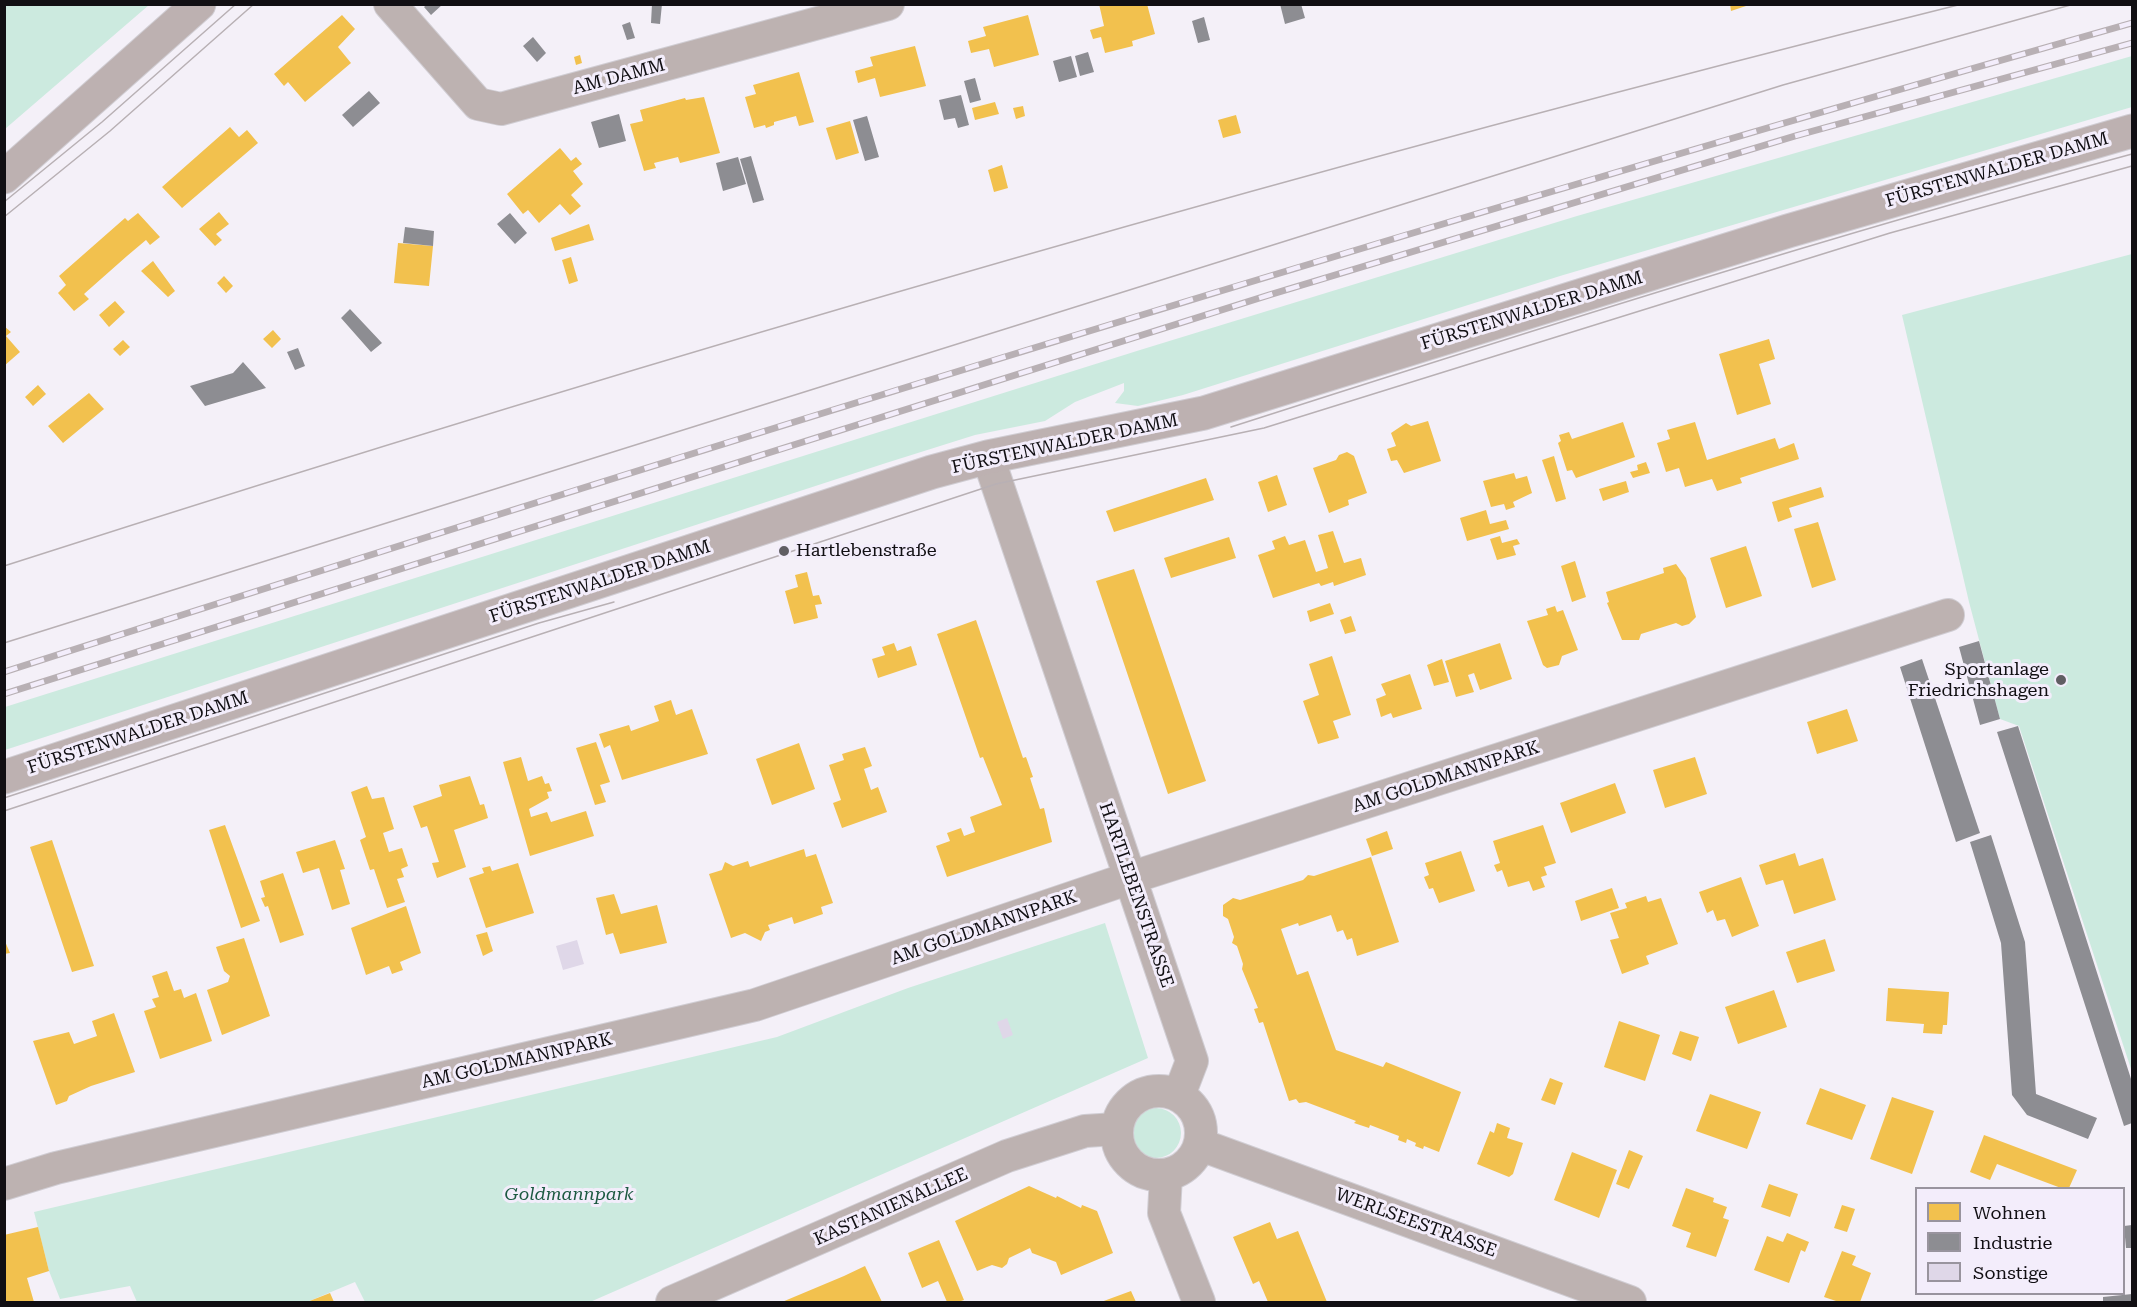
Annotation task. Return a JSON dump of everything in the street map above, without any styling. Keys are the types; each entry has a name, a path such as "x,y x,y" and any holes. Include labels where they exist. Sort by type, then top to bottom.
{"main road":[{"path":"4,177 199,4"},
{"name":"FÜRSTENWALDER DAMM","path":"4,777 932,472 988,457 1204,413 1777,234 2133,130"}],"street":[{"name":"AM DAMM","path":"390,4 478,105 501,109 888,4"},
{"name":"HARTLEBENSTRASSE","path":"988,457 1192,1061 1179,1095"},
{"name":"AM GOLDMANNPARK","path":"4,1184 56,1168 755,1005 1130,878 1948,615"},
{"path":"1158,1090 1179,1095 1194,1108 1202,1127 1201,1145 1187,1166 1166,1175 1147,1174 1130,1164 1119,1148 1116,1129 1123,1109 1138,1095 1158,1090"},
{"name":"KASTANIENALLEE","path":"672,1302 1007,1156 1085,1131 1116,1129"},
{"name":"WERLSEESTRASSE","path":"1201,1145 1630,1302"},
{"path":"1166,1175 1164,1214 1199,1302"}],"green space":[{"path":"5,4 149,4 149,5 5,129"},
{"path":"2132,56 2132,107 1560,276 1183,395 1138,406 1115,403 1124,391 1124,383 1075,402 1045,421 975,435 886,463 5,750 5,707 1140,350 1577,216"},
{"name":"Sportanlage Friedrichshagen","path":"2132,254 2132,1072 2019,726 2000,719 1969,602 1902,315"},
{"name":"Goldmannpark","path":"1105,923 1148,1058 590,1302 365,1302 355,1282 307,1302 137,1302 130,1286 60,1299 49,1271 34,1212 777,1037 908,988"},
{"path":"1156,1108 1165,1110 1176,1119 1181,1133 1179,1142 1170,1153 1156,1158 1147,1156 1136,1147 1131,1133 1133,1124 1142,1113"}],"building: Wohnen":[{"path":"1099,4 1147,4 1155,34 1132,41 1133,46 1105,53 1101,37 1093,39 1090,30 1104,26"},
{"path":"1730,4 1745,4 1746,6 1731,11"},
{"path":"342,15 355,29 338,47 351,63 305,102 288,82 284,86 274,74"},
{"path":"1028,15 1039,55 994,67 989,49 971,53 968,41 986,36 983,27"},
{"path":"915,46 926,86 880,97 875,78 858,83 855,71 873,66 870,57"},
{"path":"580,55 582,63 576,65 574,57"},
{"path":"799,72 814,122 799,126 796,116 774,122 774,125 766,128 765,125 754,128 745,97 756,94 753,85"},
{"path":"704,97 720,153 680,163 678,157 654,163 656,168 644,171 630,124 643,121 640,110 685,98 686,100"},
{"path":"995,102 999,114 975,120 972,108"},
{"path":"1023,106 1025,116 1016,119 1013,108"},
{"path":"1236,115 1241,133 1223,138 1218,120"},
{"path":"850,121 859,153 836,160 826,128"},
{"path":"230,127 239,137 247,130 258,143 182,208 162,187"},
{"path":"560,148 571,161 576,157 582,164 573,171 583,184 571,195 581,206 570,215 560,204 539,223 528,210 523,214 507,194"},
{"path":"1002,165 1008,188 994,192 988,170"},
{"path":"219,212 229,224 216,234 222,240 215,246 199,229"},
{"path":"138,213 160,237 150,245 146,240 127,256 84,294 89,299 74,311 58,293 66,285 59,276 125,218 128,221"},
{"path":"589,224 594,240 555,251 551,238"},
{"path":"398,243 433,246 429,286 394,283"},
{"path":"571,257 578,281 569,284 562,260"},
{"path":"153,261 175,291 168,297 141,271"},
{"path":"224,276 233,286 226,293 217,283"},
{"path":"115,301 125,312 109,327 99,315"},
{"path":"4,326 11,332 6,336 20,352 4,366"},
{"path":"273,330 281,339 272,348 263,339"},
{"path":"1769,339 1775,359 1759,364 1771,404 1737,415 1719,354"},
{"path":"123,340 130,347 120,356 113,349"},
{"path":"38,385 46,394 33,406 25,397"},
{"path":"89,393 104,409 63,443 48,426"},
{"path":"1428,421 1441,461 1404,473 1397,460 1391,461 1387,449 1396,446 1391,433 1406,423 1411,426"},
{"path":"1623,422 1635,457 1576,478 1572,470 1567,471 1558,443 1561,441 1559,435 1569,432 1572,439"},
{"path":"1695,422 1707,460 1775,438 1779,449 1794,443 1799,459 1740,478 1742,483 1717,491 1712,479 1685,487 1679,468 1666,472 1657,443 1670,439 1667,430"},
{"path":"1347,452 1354,456 1367,493 1348,500 1349,505 1329,513 1313,468 1336,460 1339,455"},
{"path":"1554,456 1566,499 1556,502 1542,460"},
{"path":"1646,462 1650,473 1633,478 1630,472 1638,470 1637,465"},
{"path":"1514,473 1516,479 1527,476 1532,493 1513,502 1515,507 1506,510 1504,504 1491,507 1483,481"},
{"path":"1277,475 1287,505 1268,512 1258,482"},
{"path":"1206,478 1214,500 1114,532 1106,511"},
{"path":"1626,481 1629,492 1603,501 1599,489"},
{"path":"1821,487 1824,497 1789,508 1792,517 1778,522 1772,502"},
{"path":"1486,510 1490,524 1506,520 1509,529 1467,541 1460,518"},
{"path":"1818,522 1836,580 1812,588 1794,529"},
{"path":"1333,531 1344,563 1361,558 1366,575 1334,586 1333,582 1321,586 1319,583 1273,598 1258,555 1275,549 1272,541 1285,536 1289,545 1305,540 1316,572 1328,568 1318,535"},
{"path":"1500,536 1502,543 1517,539 1520,544 1513,546 1516,555 1497,560 1490,539"},
{"path":"1229,537 1236,558 1171,578 1164,558"},
{"path":"1746,546 1762,596 1726,608 1710,558"},
{"path":"1575,561 1586,597 1572,602 1561,566"},
{"path":"1676,564 1686,578 1696,617 1689,624 1682,626 1676,623 1641,634 1639,640 1622,640 1607,603 1609,602 1606,592 1664,573 1663,568"},
{"path":"1134,569 1206,781 1168,794 1096,581"},
{"path":"807,572 813,596 819,595 822,604 815,605 818,618 794,624 785,591 798,587 795,575"},
{"path":"1330,603 1334,614 1310,622 1307,611"},
{"path":"1555,606 1557,612 1563,610 1578,650 1562,656 1559,665 1547,668 1543,665 1527,621 1548,615 1546,609"},
{"path":"1351,616 1356,631 1345,634 1340,620"},
{"path":"976,620 1023,758 1026,757 1033,777 1030,778 1040,809 1044,808 1052,842 947,877 936,846 950,841 947,833 961,828 964,836 975,832 970,817 1002,805 983,757 980,758 937,634"},
{"path":"894,643 897,651 911,646 917,665 878,678 872,659 885,655 882,647"},
{"path":"1500,643 1512,679 1480,690 1474,673 1468,675 1474,692 1456,697 1445,661"},
{"path":"1332,656 1351,715 1333,721 1339,738 1318,744 1303,701 1319,695 1309,664"},
{"path":"1442,659 1449,682 1434,686 1427,665"},
{"path":"1410,674 1422,709 1393,718 1391,713 1381,717 1376,699 1386,695 1381,684"},
{"path":"671,700 676,715 692,709 708,754 622,780 610,745 604,748 599,734 629,725 631,731 659,721 654,706"},
{"path":"1847,709 1858,741 1817,754 1807,722"},
{"path":"596,742 610,782 600,785 606,802 595,805 576,748"},
{"path":"799,743 815,789 772,805 756,759"},
{"path":"865,747 872,766 864,769 871,790 878,787 887,812 842,828 833,803 841,800 829,765 844,760 842,754"},
{"path":"521,757 528,781 542,776 545,784 549,783 552,791 547,792 549,798 529,809 531,817 547,812 551,822 586,811 594,836 530,856 503,762"},
{"path":"1695,757 1707,794 1665,808 1653,770"},
{"path":"470,776 480,805 484,804 488,818 454,830 466,867 437,878 432,863 439,862 427,826 421,828 413,806 442,796 439,785"},
{"path":"1615,783 1626,813 1571,833 1560,803"},
{"path":"367,786 372,799 384,797 394,829 383,833 389,852 402,848 408,866 401,869 404,877 397,879 405,902 387,908 374,869 370,870 360,840 366,837 351,792"},
{"path":"225,825 260,921 241,928 209,830"},
{"path":"1543,825 1556,863 1544,867 1547,875 1541,877 1545,887 1533,891 1529,881 1508,887 1502,870 1497,872 1494,865 1500,863 1493,841"},
{"path":"1387,831 1393,849 1372,856 1366,839"},
{"path":"52,840 94,966 72,972 30,847"},
{"path":"335,840 345,869 340,870 350,904 332,910 319,868 303,873 296,852"},
{"path":"804,849 806,857 816,854 833,903 821,907 823,914 794,924 792,917 768,925 770,930 765,932 761,941 745,933 731,938 709,874 722,870 725,862 733,866 748,861 750,867"},
{"path":"1461,851 1475,891 1439,903 1433,888 1429,889 1424,877 1429,875 1425,863"},
{"path":"1795,853 1799,866 1823,858 1836,900 1794,914 1783,880 1766,885 1759,865"},
{"path":"1371,857 1399,942 1357,956 1352,938 1347,940 1343,930 1337,932 1331,915 1299,926 1298,923 1281,929 1297,975 1308,971 1336,1050 1383,1067 1386,1062 1461,1092 1439,1152 1424,1146 1423,1149 1415,1146 1416,1143 1407,1139 1406,1143 1398,1140 1399,1136 1370,1125 1369,1128 1354,1123 1356,1121 1306,1102 1299,1103 1296,1099 1289,1101 1263,1022 1259,1023 1254,1009 1258,1008 1242,969 1243,964 1237,946 1232,943 1234,937 1228,919 1223,916 1223,905 1233,898 1240,900 1303,880 1308,875 1314,876"},
{"path":"518,863 534,913 486,928 469,878 484,873 482,868 490,866 492,871"},
{"path":"283,873 304,935 280,943 268,906 265,907 261,898 265,897 260,881"},
{"path":"1741,877 1759,926 1732,937 1725,919 1717,921 1713,910 1707,913 1699,892"},
{"path":"1612,888 1619,908 1581,921 1575,901"},
{"path":"614,894 621,914 657,905 667,943 620,954 613,933 606,935 596,898"},
{"path":"1646,896 1648,902 1661,898 1678,944 1646,956 1649,964 1622,974 1610,940 1619,938 1610,913 1627,908 1625,903"},
{"path":"406,906 421,953 400,962 403,970 392,974 389,966 366,975 351,928"},
{"path":"487,932 493,951 483,956 476,935"},
{"path":"244,938 270,1016 222,1035 207,990 228,982 230,976 224,971 216,947"},
{"path":"4,939 10,953 4,954"},
{"path":"1825,939 1835,971 1797,983 1786,952"},
{"path":"167,971 174,991 181,989 184,998 196,993 212,1041 160,1059 144,1011 156,1007 152,999 159,997 152,976"},
{"path":"1888,988 1949,992 1947,1025 1943,1025 1942,1034 1923,1033 1924,1024 1886,1021"},
{"path":"1774,990 1787,1027 1738,1044 1725,1007"},
{"path":"114,1013 135,1072 91,1086 56,1105 33,1041 69,1032 74,1044 97,1036 92,1021"},
{"path":"1619,1021 1660,1035 1645,1081 1604,1067"},
{"path":"1680,1031 1699,1037 1691,1061 1672,1054"},
{"path":"1550,1078 1563,1083 1555,1105 1541,1100"},
{"path":"1820,1088 1866,1105 1852,1140 1806,1124"},
{"path":"1710,1094 1761,1112 1747,1149 1696,1131"},
{"path":"1892,1097 1934,1111 1912,1174 1870,1159"},
{"path":"1497,1123 1510,1128 1507,1138 1523,1143 1513,1174 1509,1177 1477,1164 1490,1131 1494,1133"},
{"path":"1984,1135 2077,1170 2069,1187 2058,1187 1997,1164 1990,1180 1970,1172"},
{"path":"1629,1150 1643,1156 1629,1189 1616,1184"},
{"path":"1572,1152 1617,1170 1599,1218 1554,1200"},
{"path":"1769,1184 1798,1194 1790,1217 1761,1207"},
{"path":"1029,1186 1081,1208 1082,1205 1097,1211 1113,1253 1061,1275 1056,1262 1032,1253 1030,1248 1009,1258 1007,1264 1002,1268 992,1265 977,1271 955,1221"},
{"path":"1686,1188 1714,1198 1713,1202 1727,1207 1723,1218 1729,1220 1716,1257 1686,1247 1691,1233 1672,1226"},
{"path":"1842,1205 1855,1209 1847,1232 1834,1228"},
{"path":"1270,1222 1277,1239 1298,1231 1327,1302 1268,1302 1259,1281 1253,1284 1233,1237"},
{"path":"38,1227 49,1271 27,1278 34,1302 4,1302 4,1235"},
{"path":"1787,1233 1809,1242 1805,1252 1801,1250 1789,1283 1754,1270 1767,1236 1783,1242"},
{"path":"939,1240 964,1300 947,1302 938,1281 922,1288 908,1253"},
{"path":"1842,1251 1856,1256 1852,1265 1871,1273 1860,1302 1839,1302 1824,1297"},
{"path":"865,1266 882,1302 782,1302 844,1276"},
{"path":"1131,1291 1136,1302 1101,1302"},
{"path":"330,1293 334,1302 307,1302"}],"building: Industrie":[{"path":"427,4 443,4 431,15 424,7"},
{"path":"652,4 662,4 660,24 651,23"},
{"path":"1280,4 1301,4 1305,18 1285,24"},
{"path":"1204,17 1210,40 1198,43 1192,21"},
{"path":"630,22 635,38 627,40 622,25"},
{"path":"533,37 546,53 537,62 523,46"},
{"path":"1088,52 1094,72 1080,76 1075,56"},
{"path":"1071,56 1077,77 1059,82 1053,61"},
{"path":"975,78 981,100 970,103 964,81"},
{"path":"369,91 380,103 353,127 342,115"},
{"path":"961,95 969,125 958,128 955,118 944,120 939,100"},
{"path":"619,114 626,141 599,148 591,122"},
{"path":"867,116 879,157 865,161 853,120"},
{"path":"751,156 764,200 753,203 740,159"},
{"path":"738,157 746,184 723,191 716,163"},
{"path":"510,213 527,233 515,244 497,224"},
{"path":"405,227 434,231 433,246 403,243"},
{"path":"350,309 382,343 371,352 341,318"},
{"path":"298,348 305,366 295,370 287,352"},
{"path":"243,362 266,388 205,406 190,386 233,373"},
{"path":"1979,641 2000,719 1980,725 1959,647"},
{"path":"1922,659 1980,833 1956,842 1900,667"},
{"path":"2018,726 2132,1082 2132,1123 2124,1126 1997,732"},
{"path":"1991,835 2025,942 2036,1094 2097,1118 2088,1139 2027,1115 2012,1095 2001,943 1970,842"},
{"path":"2132,1225 2132,1248 2126,1248 2125,1226"},
{"path":"2132,1294 2132,1302 2103,1302 2103,1297"}],"building: Sonstige":[{"path":"577,940 584,964 563,970 556,946"},
{"path":"1007,1018 1013,1035 1003,1039 997,1022"}],"tram line":[{"path":"4,202 102,122 236,4"},
{"path":"4,217 110,131 254,4"},
{"path":"4,566 490,414 978,268 1469,132 1962,4"},
{"path":"4,643 1783,85 2074,4"},
{"path":"1231,427 1793,251 2132,154"},
{"path":"4,811 996,484 1264,428 1890,233 2132,166"},
{"path":"4,798 539,623 614,602"}],"railway":[{"path":"4,672 534,503 1065,338 1598,178 2132,23"},
{"path":"4,694 1269,295 1795,136 2132,43"}],"place":[{"name":"Hartlebenstraße","path":"784,551"},
{"name":"Sportanlage Friedrichshagen","path":"2061,680"}]}
